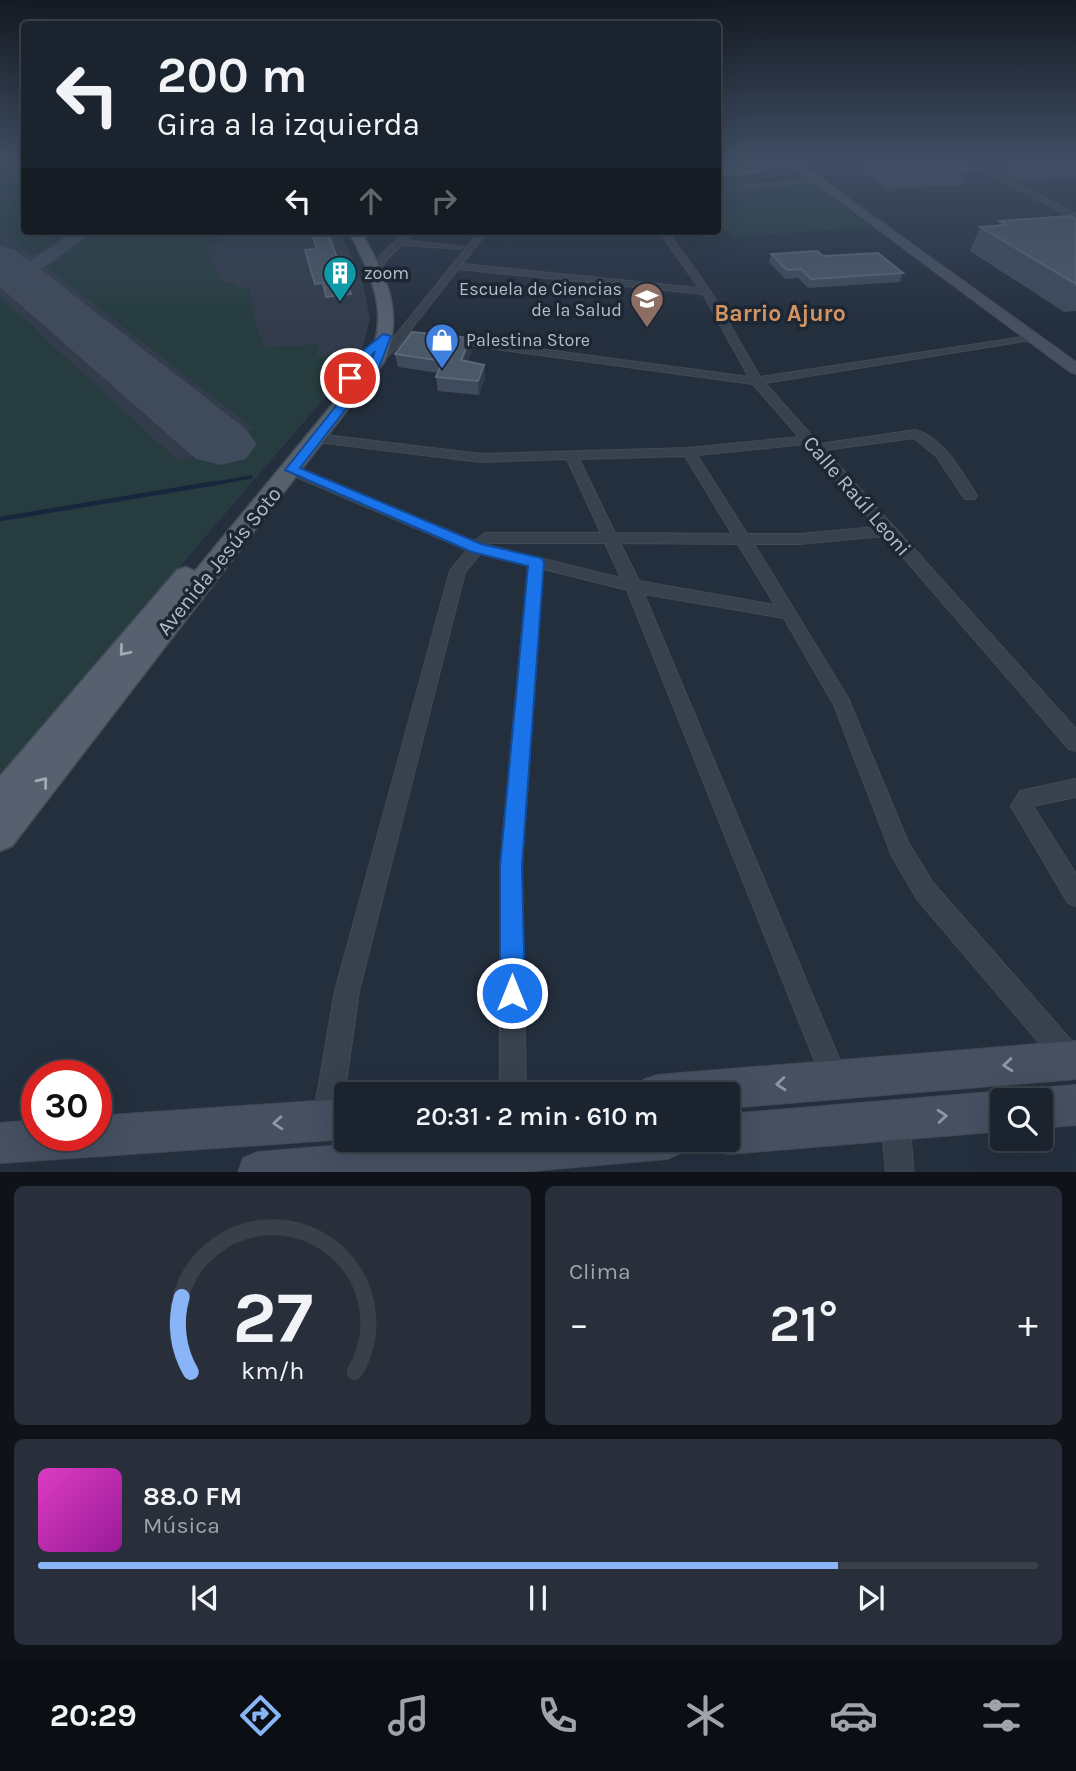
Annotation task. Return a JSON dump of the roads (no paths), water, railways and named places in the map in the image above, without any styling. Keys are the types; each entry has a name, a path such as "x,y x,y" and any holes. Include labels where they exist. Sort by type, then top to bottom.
{"main road":[{"name":"Avenida Jesús Soto","path":"0,835 317,438 377,350 373,297 347,235"},
{"path":"357,235 387,303 377,350"},
{"name":"Avenida Jesús Soto","path":"0,800 339,392 377,350"}],"street":[{"path":"861,214 1076,369"},
{"path":"869,214 1076,359"},
{"path":"375,272 383,258 407,235"},
{"path":"377,350 470,235"},
{"path":"377,350 456,266 481,235"},
{"path":"414,335 492,235"},
{"name":"Calle Raúl Leoni","path":"666,235 706,292 757,381 1076,743"},
{"path":"401,242 460,247"},
{"path":"456,266 706,292"},
{"path":"441,339 757,381 1031,337"},
{"path":"317,438 481,458 689,452 916,434 941,454 956,472 970,496"},
{"path":"689,452 842,704 900,849 925,891 955,929 1073,1060"},
{"path":"571,455 633,586 835,1080"},
{"path":"292,470 477,548 633,586 789,613"},
{"path":"339,1082 347,991 458,571 485,538 744,540 799,539 888,531"},
{"path":"513,1082 511,866 536,562"},
{"path":"1076,788 1027,798 1021,806 1076,895"},
{"path":"740,1087 1073,1060"},
{"path":"1053,1107 1076,1105"},
{"path":"740,1133 990,1112"},
{"path":"0,1143 334,1119"},
{"path":"895,1120 900,1172"},
{"path":"258,1172 506,1152"}],"waterway":[{"path":"206,485 251,477"},
{"path":"0,519 216,483"}],"place":[{"name":"zoom","path":"340,303"},
{"name":"Escuela de Ciencias de la Salud","path":"647,329"},
{"name":"Palestina Store","path":"442,370"}],"district":[{"name":"Barrio Ajuro","path":"780,313"}]}
